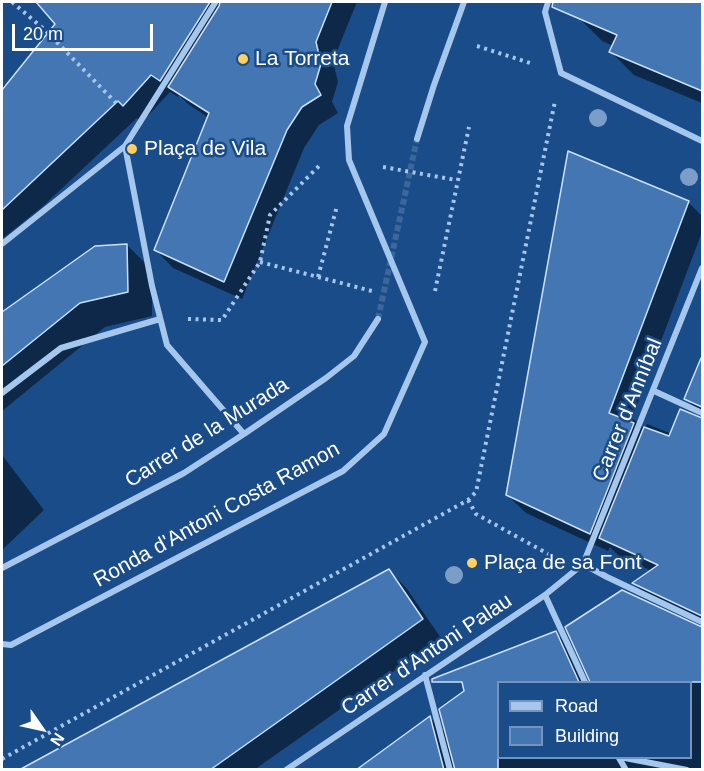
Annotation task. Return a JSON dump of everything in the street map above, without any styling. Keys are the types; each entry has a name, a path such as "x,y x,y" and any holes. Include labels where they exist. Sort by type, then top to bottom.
{"street":[{"path":"385,2 347,126 349,160 424,342"},
{"path":"417,139 464,2"},
{"path":"548,2 545,12 561,73 702,141"},
{"path":"2,244 125,146 136,132 215,3"},
{"path":"125,146 160,319 168,345 243,434"},
{"name":"Carrer d'Anníbal","path":"583,564 702,268"},
{"path":"2,393 61,348 160,319"},
{"name":"Carrer de la Murada","path":"2,568 184,473 243,434 326,378 354,356 378,319"},
{"name":"Ronda d'Antoni Costa Ramon","path":"2,644 11,645 343,471 384,434 424,342"},
{"path":"654,391 702,413"},
{"path":"583,564 607,578 702,622"},
{"name":"Carrer d'Antoni Palau","path":"286,770 545,595 583,564"},
{"path":"545,595 585,681"},
{"path":"425,675 450,770"},
{"path":"630,759 687,770"}],"path":[{"path":"12,2 45,30 122,108 136,132"},
{"path":"424,342 456,180 469,127"},
{"path":"160,319 222,320 260,262 270,215 325,159"},
{"path":"318,277 349,160 456,180"},
{"path":"260,262 407,300"},
{"path":"468,500 476,514 554,558 566,579"}],"building":[{"path":"36,2 210,2 160,81 151,75 123,106 118,101 2,210 2,90 55,24"},
{"path":"220,2 332,2 316,42 321,64 315,84 321,95 302,107 287,130 224,282 154,250 209,113 168,87"},
{"path":"553,2 702,2 702,91 609,52 617,35 552,7"},
{"path":"568,151 689,201 609,413 634,423 590,534 506,495"},
{"path":"127,244 128,292 80,303 2,366 2,312 95,246"},
{"path":"702,358 702,407 684,399"},
{"path":"680,409 702,418 702,616 632,583 658,565 599,538 644,427 669,436"},
{"path":"389,569 423,619 210,770 19,770"},
{"path":"622,590 702,627 702,682 590,681 565,627"},
{"path":"556,631 579,681 497,681 498,770 455,770 439,709 464,691 462,682 432,682 432,679"},
{"path":"430,716 444,770 356,770"}],"tunnel":[{"path":"378,319 417,139"}],"place":[{"name":"La Torreta","path":"243,59"},
{"name":"Plaça de Vila","path":"132,149"},
{"name":"Plaça de sa Font","path":"472,563"}]}
